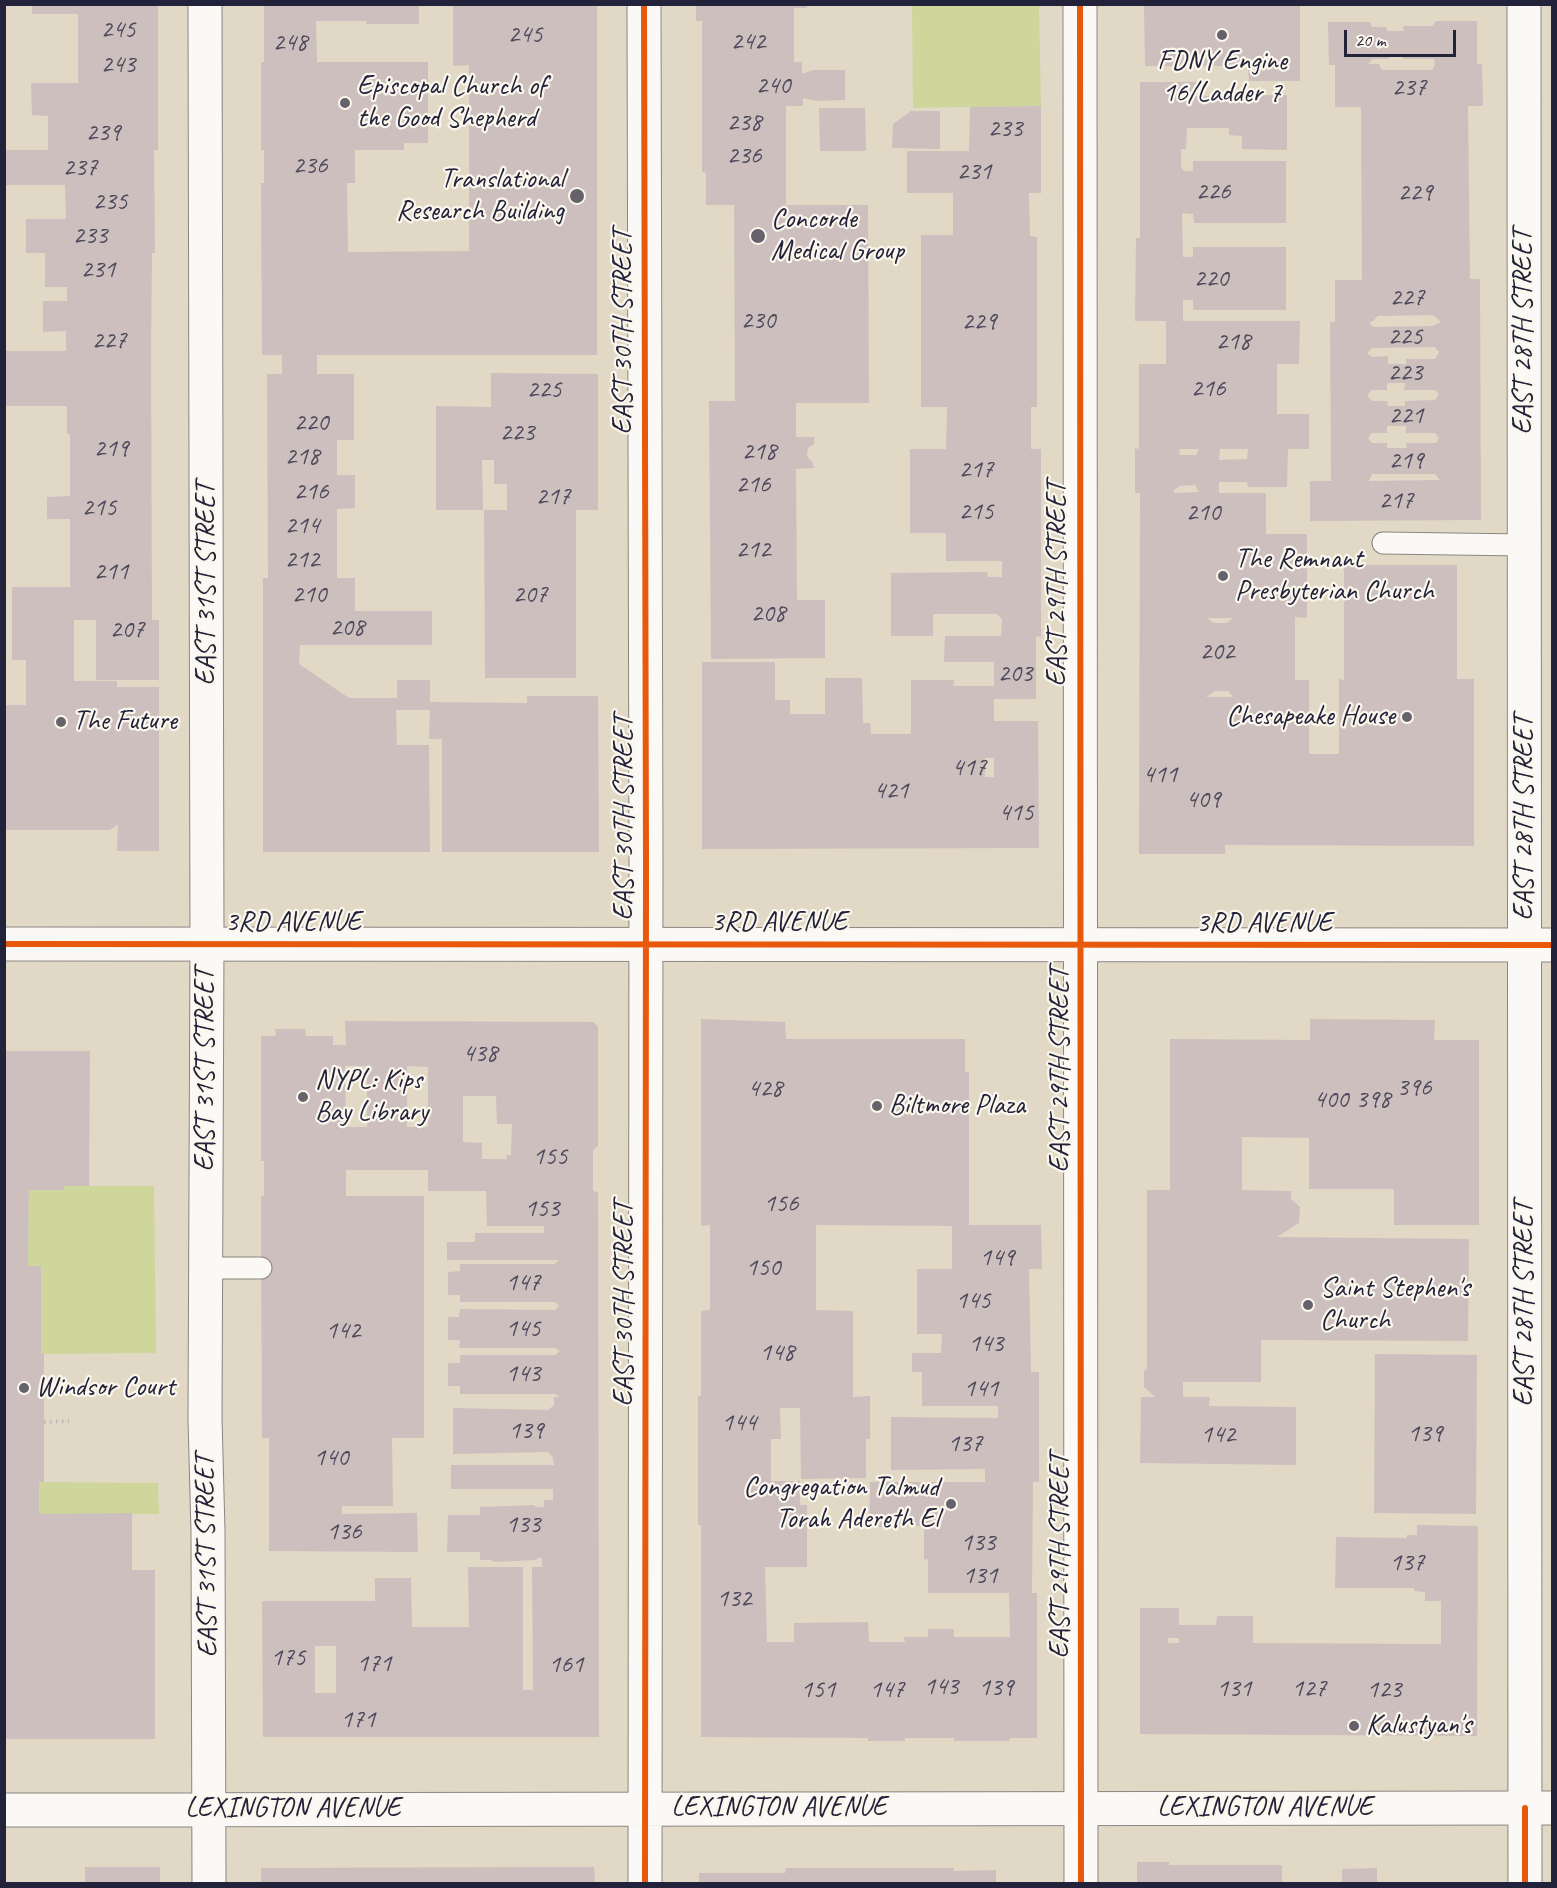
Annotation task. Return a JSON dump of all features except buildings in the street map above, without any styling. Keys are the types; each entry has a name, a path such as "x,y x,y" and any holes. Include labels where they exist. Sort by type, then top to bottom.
{"street":[{"name":"EAST 31ST STREET","path":"205,4 207,944 205,1268 209,1884"},
{"name":"EAST 30TH STREET","path":"644,4 645,1884"},
{"name":"EAST 29TH STREET","path":"1080,4 1079,715 1083,1808 1081,1884"},
{"name":"EAST 28TH STREET","path":"1524,4 1524,544 1539,945 1539,1808 1525,1884"},
{"name":"3RD AVENUE","path":"4,944 1539,945"},
{"name":"LEXINGTON AVENUE","path":"4,1810 1539,1808"}],"lane":[{"path":"1383,543 1524,544"},
{"path":"205,1268 261,1268"}],"path":[{"path":"44,1422 69,1421"}],"green space":[{"path":"912,5 1039,5 1041,106 913,108"},
{"path":"64,1186 154,1186 156,1353 41,1354 40,1266 28,1266 29,1190 64,1190"},
{"path":"39,1482 158,1483 159,1514 39,1514"}],"cycle path":[{"path":"644,4 645,1884"},
{"path":"1080,4 1081,1884"},
{"path":"4,944 1552,945"},
{"path":"1525,1808 1525,1884"}],"place":[{"name":"FDNY Engine 16/Ladder 7","path":"1222,35"},
{"name":"Episcopal Church of the Good Shepherd","path":"345,103"},
{"name":"Translational Research Building","path":"577,196"},
{"name":"Concorde Medical Group","path":"758,236"},
{"name":"The Remnant Presbyterian Church","path":"1223,576"},
{"name":"Chesapeake House","path":"1407,717"},
{"name":"The Future","path":"61,722"},
{"name":"NYPL: Kips Bay Library","path":"303,1097"},
{"name":"Biltmore Plaza","path":"877,1106"},
{"name":"Saint Stephen's Church","path":"1308,1305"},
{"name":"Windsor Court","path":"24,1388"},
{"name":"Congregation Talmud Torah Adereth El","path":"951,1504"},
{"name":"Kalustyan's","path":"1354,1726"}]}
